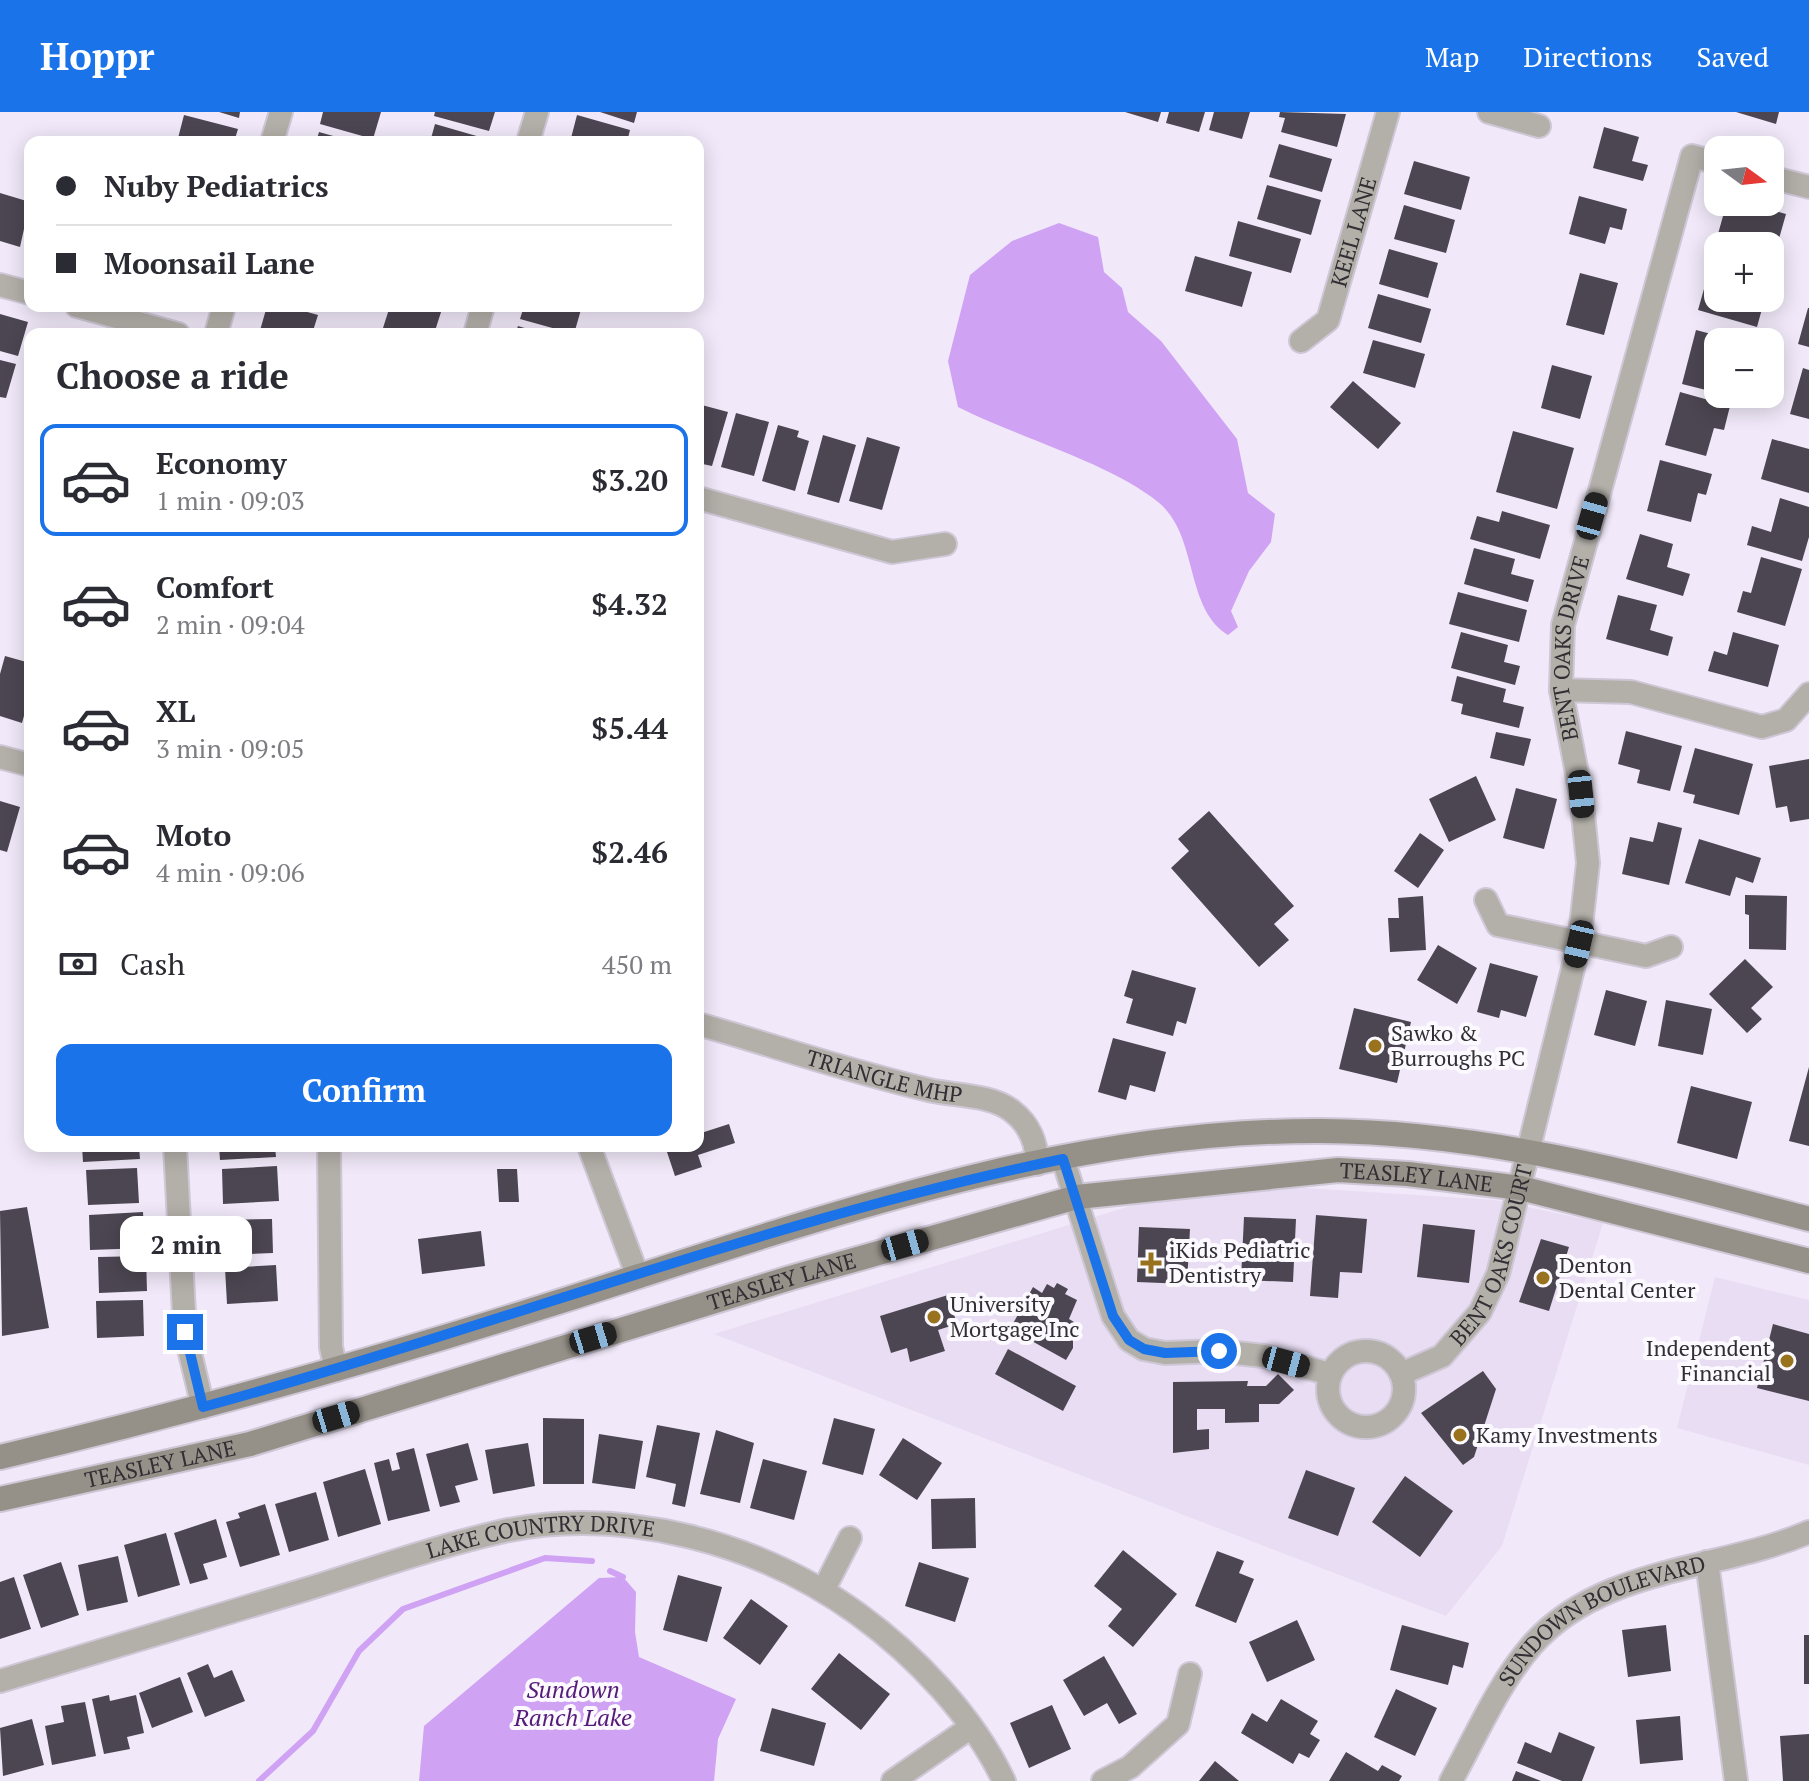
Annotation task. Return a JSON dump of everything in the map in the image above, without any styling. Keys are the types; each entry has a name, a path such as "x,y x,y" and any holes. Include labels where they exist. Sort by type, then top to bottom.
{"main road":[{"name":"TEASLEY LANE","path":"0,1457 203,1407 336,1370 871,1203 1037,1164 1156,1142 1323,1131 1421,1135 1530,1150 1809,1219"},
{"name":"TEASLEY LANE","path":"0,1499 250,1444 760,1287 1077,1197 1338,1170 1521,1188 1809,1261"}],"street":[{"path":"274,136 281,112"},
{"path":"530,136 537,112"},
{"name":"KEEL LANE","path":"1301,341 1328,320 1388,112"},
{"path":"1489,112 1539,126"},
{"name":"BENT OAKS DRIVE","path":"1530,1150 1579,944 1588,863 1581,794 1561,690 1563,625 1692,156 1704,159"},
{"path":"1784,181 1809,187"},
{"path":"0,285 24,291"},
{"path":"99,312 156,328"},
{"path":"704,500 892,552 945,544"},
{"path":"1561,690 1631,692 1762,727 1786,720 1809,694"},
{"path":"0,757 24,763"},
{"path":"1486,900 1498,925 1646,956 1671,947"},
{"name":"TRIANGLE MHP","path":"704,1026 929,1090 986,1100 1010,1109 1026,1125 1037,1146 1037,1164"},
{"name":"BENT OAKS COURT","path":"1401,1374 1442,1356 1480,1312 1498,1274 1530,1150"},
{"path":"175,1152 185,1332 203,1407"},
{"path":"329,1152 331,1347 336,1370"},
{"path":"591,1152 638,1277"},
{"path":"1063,1159 1113,1316 1129,1340 1144,1349 1165,1353 1219,1351 1264,1356 1330,1374"},
{"path":"1369,1350 1383,1354 1401,1374 1401,1404 1390,1419 1379,1425 1359,1427 1335,1413 1329,1401 1330,1374 1343,1358 1369,1350"},
{"name":"LAKE COUNTRY DRIVE","path":"0,1681 506,1531 598,1523 652,1528 743,1552 824,1589 899,1644 971,1727 1004,1781"},
{"name":"SUNDOWN BOULEVARD","path":"1451,1781 1506,1682 1532,1645 1589,1599 1707,1562 1783,1543 1809,1532"},
{"path":"824,1589 850,1538"},
{"path":"1707,1562 1736,1781"},
{"path":"1103,1781 1130,1767 1178,1724 1190,1674"},
{"path":"893,1781 971,1727"}],"shaded area":[{"path":"1290,1187 1495,1200 1603,1223 1502,1546 1446,1616 714,1334 1140,1203"},
{"path":"1715,1277 1809,1300 1809,1465 1677,1428"}],"water":[{"path":"1059,223 1098,237 1104,272 1122,288 1128,312 1161,341 1237,439 1248,493 1275,514 1271,542 1249,571 1231,611 1238,627 1228,635 1214,623 1204,607 1180,533 1171,516 1158,502 1115,475 958,407 948,361 970,275 1012,241"},
{"name":"Sundown Ranch Lake","path":"623,1577 636,1592 635,1632 639,1657 736,1699 718,1739 714,1781 419,1781 424,1726 599,1578"}],"building":[{"path":"219,112 240,112 239,118"},
{"path":"323,112 381,112 374,136 362,136 320,124"},
{"path":"435,112 495,112 489,131 434,116"},
{"path":"600,112 637,112 634,123"},
{"path":"1125,112 1161,112 1158,122"},
{"path":"1169,112 1205,112 1199,132 1166,123"},
{"path":"1214,112 1250,112 1242,139 1209,130"},
{"path":"1280,112 1346,114 1337,147 1281,132 1285,118 1279,117"},
{"path":"1736,112 1779,112 1776,124"},
{"path":"184,115 238,129 236,136 179,136"},
{"path":"577,115 630,130 628,136 572,136"},
{"path":"435,124 477,136 432,136"},
{"path":"1604,127 1639,137 1632,161 1648,165 1643,181 1593,168"},
{"path":"1279,144 1332,159 1322,192 1269,177"},
{"path":"1414,161 1470,177 1461,210 1404,194"},
{"path":"1267,185 1321,200 1311,235 1257,219"},
{"path":"0,193 24,200 24,229 20,247 0,241"},
{"path":"1579,196 1627,209 1622,230 1610,227 1605,244 1569,234"},
{"path":"1404,205 1455,220 1446,253 1394,239"},
{"path":"1786,214 1781,232 1719,232 1723,216"},
{"path":"1238,221 1301,239 1291,273 1229,256"},
{"path":"1389,249 1438,263 1428,298 1379,284"},
{"path":"1195,256 1252,272 1242,307 1185,291"},
{"path":"1580,273 1618,283 1604,335 1566,325"},
{"path":"1704,289 1704,312 1698,310"},
{"path":"1378,294 1431,309 1421,343 1368,328"},
{"path":"1809,308 1809,347 1798,344"},
{"path":"265,312 318,315 314,328 261,328"},
{"path":"388,312 441,312 436,328 383,328"},
{"path":"522,312 580,312 576,328 552,328 520,319"},
{"path":"1705,312 1761,312 1757,327"},
{"path":"0,314 28,322 18,356 0,351"},
{"path":"1696,330 1704,332 1704,390 1682,384"},
{"path":"1373,340 1425,354 1415,388 1363,373"},
{"path":"0,360 16,364 6,398 0,397"},
{"path":"1552,365 1592,376 1580,419 1541,408"},
{"path":"1803,368 1809,370 1809,419 1790,414"},
{"path":"1353,381 1401,423 1378,449 1330,407"},
{"path":"1680,392 1704,399 1704,408 1730,408 1724,430 1714,428 1706,456 1665,445"},
{"path":"704,406 728,412 712,466 704,464"},
{"path":"736,413 769,422 754,476 721,467"},
{"path":"778,425 799,431 797,437 809,441 795,491 762,481"},
{"path":"1513,431 1574,448 1557,509 1496,492"},
{"path":"823,435 856,445 839,503 807,494"},
{"path":"867,437 900,447 882,510 849,501"},
{"path":"1772,439 1809,449 1809,493 1761,479"},
{"path":"1660,460 1712,474 1706,495 1698,493 1691,522 1647,511"},
{"path":"1780,498 1809,507 1809,537 1802,561 1747,545 1752,526 1771,532"},
{"path":"1502,511 1550,525 1540,559 1470,539 1477,516 1499,522"},
{"path":"1640,534 1673,544 1667,567 1690,574 1683,596 1626,579"},
{"path":"1474,548 1515,559 1511,574 1534,580 1528,602 1464,584"},
{"path":"1761,557 1802,569 1785,626 1737,612 1743,591 1751,593"},
{"path":"1458,592 1527,610 1519,642 1449,624"},
{"path":"1618,595 1657,605 1650,630 1673,637 1668,656 1606,639"},
{"path":"1461,632 1508,645 1504,662 1520,666 1515,685 1451,668"},
{"path":"1733,632 1779,645 1768,687 1708,671 1714,651 1727,655"},
{"path":"5,656 24,661 22,723 0,716 0,674"},
{"path":"1457,676 1506,689 1503,702 1524,707 1519,728 1461,714 1463,704 1451,701"},
{"path":"1626,731 1682,746 1670,791 1637,783 1640,770 1618,764"},
{"path":"1496,732 1531,739 1524,766 1490,758"},
{"path":"1695,748 1753,764 1739,815 1693,803 1695,795 1683,792"},
{"path":"1809,759 1809,819 1790,822 1787,806 1776,808 1769,766"},
{"path":"1476,776 1496,820 1449,842 1429,799"},
{"path":"1516,788 1557,799 1544,849 1503,838"},
{"path":"0,801 20,807 7,852 0,850"},
{"path":"1209,811 1294,906 1274,924 1289,940 1259,967 1171,868 1189,851 1178,839"},
{"path":"1658,822 1682,828 1669,885 1622,874 1630,837 1653,842"},
{"path":"1420,833 1444,850 1418,888 1394,871"},
{"path":"1699,839 1761,858 1753,883 1736,877 1730,896 1685,883"},
{"path":"1745,895 1787,896 1786,950 1749,949 1749,915 1745,914"},
{"path":"1423,896 1426,950 1390,952 1388,918 1399,918 1398,898"},
{"path":"1438,945 1477,968 1457,1004 1417,980"},
{"path":"1745,959 1773,987 1751,1008 1762,1019 1747,1033 1709,994"},
{"path":"1490,963 1538,976 1526,1017 1501,1010 1499,1018 1477,1012"},
{"path":"1132,970 1196,988 1186,1024 1177,1021 1173,1036 1126,1023 1133,999 1124,996"},
{"path":"1606,990 1647,1001 1635,1046 1594,1035"},
{"path":"1666,1000 1712,1009 1703,1055 1658,1046"},
{"name":"Sawko & Burroughs PC","path":"1354,1008 1411,1022 1397,1083 1339,1069"},
{"path":"1113,1038 1166,1052 1155,1092 1130,1085 1126,1100 1098,1092"},
{"path":"1809,1067 1809,1146 1789,1141"},
{"path":"1691,1086 1752,1102 1737,1159 1677,1143"},
{"path":"729,1124 735,1143 698,1155 702,1167 675,1176 667,1152 704,1152 704,1132"},
{"path":"82,1152 139,1152 140,1159 83,1162"},
{"path":"219,1152 276,1152 276,1157 220,1160"},
{"path":"277,1166 279,1201 223,1204 222,1169"},
{"path":"137,1168 139,1203 88,1205 86,1170"},
{"path":"497,1169 517,1169 519,1202 499,1202"},
{"path":"27,1207 49,1328 2,1336 0,1211"},
{"path":"143,1212 145,1248 90,1250 89,1215"},
{"path":"1316,1215 1367,1219 1362,1273 1340,1272 1338,1298 1310,1296"},
{"path":"1244,1217 1296,1219 1293,1282 1241,1280"},
{"path":"272,1219 273,1253 223,1255 222,1220"},
{"path":"1423,1224 1475,1230 1469,1283 1417,1277"},
{"path":"1139,1227 1190,1229 1187,1284 1137,1282"},
{"path":"481,1231 485,1266 422,1274 418,1239"},
{"name":"Denton Dental Center","path":"1541,1239 1569,1247 1549,1311 1519,1302"},
{"path":"146,1256 147,1291 99,1293 98,1257"},
{"path":"276,1265 278,1301 227,1304 225,1268"},
{"path":"1057,1283 1068,1289 1065,1294 1077,1300 1069,1319 1074,1322 1068,1332 1073,1335 1073,1348 1066,1360 1010,1329 1033,1287 1042,1293 1047,1284 1054,1288"},
{"path":"948,1295 957,1324 938,1330 945,1351 910,1362 907,1348 891,1353 880,1316"},
{"path":"143,1300 144,1336 97,1338 96,1301"},
{"name":"Independent Financial","path":"1773,1324 1809,1334 1809,1401 1757,1388"},
{"path":"1008,1349 1076,1386 1063,1411 995,1374"},
{"name":"Kamy Investments","path":"1483,1371 1496,1389 1474,1457 1463,1465 1421,1413"},
{"path":"1278,1374 1294,1390 1279,1404 1259,1404 1259,1422 1225,1423 1225,1409 1197,1409 1197,1430 1209,1429 1209,1449 1173,1453 1173,1382 1248,1381 1247,1386 1266,1386"},
{"path":"543,1418 584,1419 584,1484 543,1484"},
{"path":"834,1418 875,1429 863,1475 822,1464"},
{"path":"657,1425 700,1433 685,1507 672,1504 676,1484 646,1477"},
{"path":"716,1430 754,1443 740,1503 700,1494"},
{"path":"599,1434 643,1441 635,1489 592,1483"},
{"path":"903,1438 942,1463 917,1500 879,1475"},
{"path":"468,1443 478,1480 455,1486 460,1502 440,1507 426,1454"},
{"path":"528,1443 535,1486 493,1494 485,1450"},
{"path":"414,1448 430,1511 388,1521 374,1463 389,1459 392,1471 400,1469 396,1453"},
{"path":"763,1459 807,1471 794,1520 750,1508"},
{"path":"365,1469 381,1524 338,1537 323,1482"},
{"path":"1306,1470 1355,1488 1338,1536 1288,1518"},
{"path":"1405,1476 1453,1511 1420,1557 1372,1522"},
{"path":"316,1492 329,1540 289,1552 275,1504"},
{"path":"975,1498 976,1548 932,1549 931,1499"},
{"path":"265,1504 280,1555 240,1567 226,1522 240,1518 238,1513"},
{"path":"216,1519 227,1557 203,1564 208,1579 190,1584 174,1533"},
{"path":"166,1533 180,1585 138,1597 124,1545"},
{"path":"1123,1550 1177,1594 1133,1647 1108,1626 1122,1609 1094,1586"},
{"path":"1217,1551 1244,1561 1239,1573 1254,1579 1236,1623 1195,1606"},
{"path":"118,1556 128,1602 87,1611 78,1565"},
{"path":"61,1562 79,1615 41,1628 23,1575"},
{"path":"919,1562 969,1578 955,1622 905,1606"},
{"path":"678,1575 722,1587 707,1642 663,1630"},
{"path":"14,1577 31,1629 0,1639 0,1582"},
{"path":"751,1599 788,1626 760,1665 723,1638"},
{"path":"1297,1620 1315,1660 1267,1682 1249,1642"},
{"path":"1402,1625 1469,1643 1463,1668 1453,1665 1448,1685 1390,1670"},
{"path":"1666,1625 1671,1671 1628,1677 1622,1630"},
{"path":"1804,1635 1809,1635 1809,1684 1804,1684"},
{"path":"839,1653 890,1694 861,1730 811,1689"},
{"path":"1104,1656 1137,1714 1119,1724 1107,1703 1084,1716 1063,1680"},
{"path":"208,1664 214,1678 232,1670 245,1701 205,1717 187,1673"},
{"path":"180,1677 193,1712 152,1728 139,1693"},
{"path":"1396,1689 1437,1708 1415,1756 1374,1737"},
{"path":"109,1695 110,1701 136,1695 144,1733 127,1737 130,1749 104,1754 92,1699"},
{"path":"1281,1699 1318,1721 1310,1734 1320,1740 1309,1758 1299,1753 1293,1764 1241,1733 1252,1713 1267,1722"},
{"path":"85,1702 96,1756 52,1765 45,1726 64,1722 61,1706"},
{"path":"1052,1705 1071,1749 1029,1768 1010,1723"},
{"path":"772,1708 826,1723 814,1766 760,1751"},
{"path":"1680,1716 1683,1760 1640,1764 1636,1720"},
{"path":"32,1719 44,1765 3,1776 0,1728"},
{"path":"1559,1732 1595,1747 1582,1781 1562,1781 1517,1763 1525,1742 1551,1753"},
{"path":"1809,1734 1809,1781 1783,1781 1780,1736"},
{"path":"1346,1752 1378,1771 1382,1765 1402,1776 1399,1781 1329,1781"},
{"path":"1215,1761 1239,1781 1199,1781"},
{"path":"1516,1771 1541,1781 1512,1781"}],"waterway":[{"path":"259,1781 313,1731 359,1651 403,1609 545,1558 592,1561"},
{"path":"610,1571 623,1577"}],"place":[{"name":"Sawko & Burroughs PC","path":"1375,1046"},
{"name":"iKids Pediatric Dentistry","path":"1151,1263"},
{"name":"Denton Dental Center","path":"1543,1278"},
{"name":"University Mortgage Inc","path":"934,1317"},
{"name":"Independent Financial","path":"1787,1361"},
{"name":"Kamy Investments","path":"1460,1435"}],"route":[{"path":"185,1332 203,1407 363,1362 871,1203 1063,1159 1113,1316 1129,1340 1144,1349 1165,1353 1219,1351"}]}
